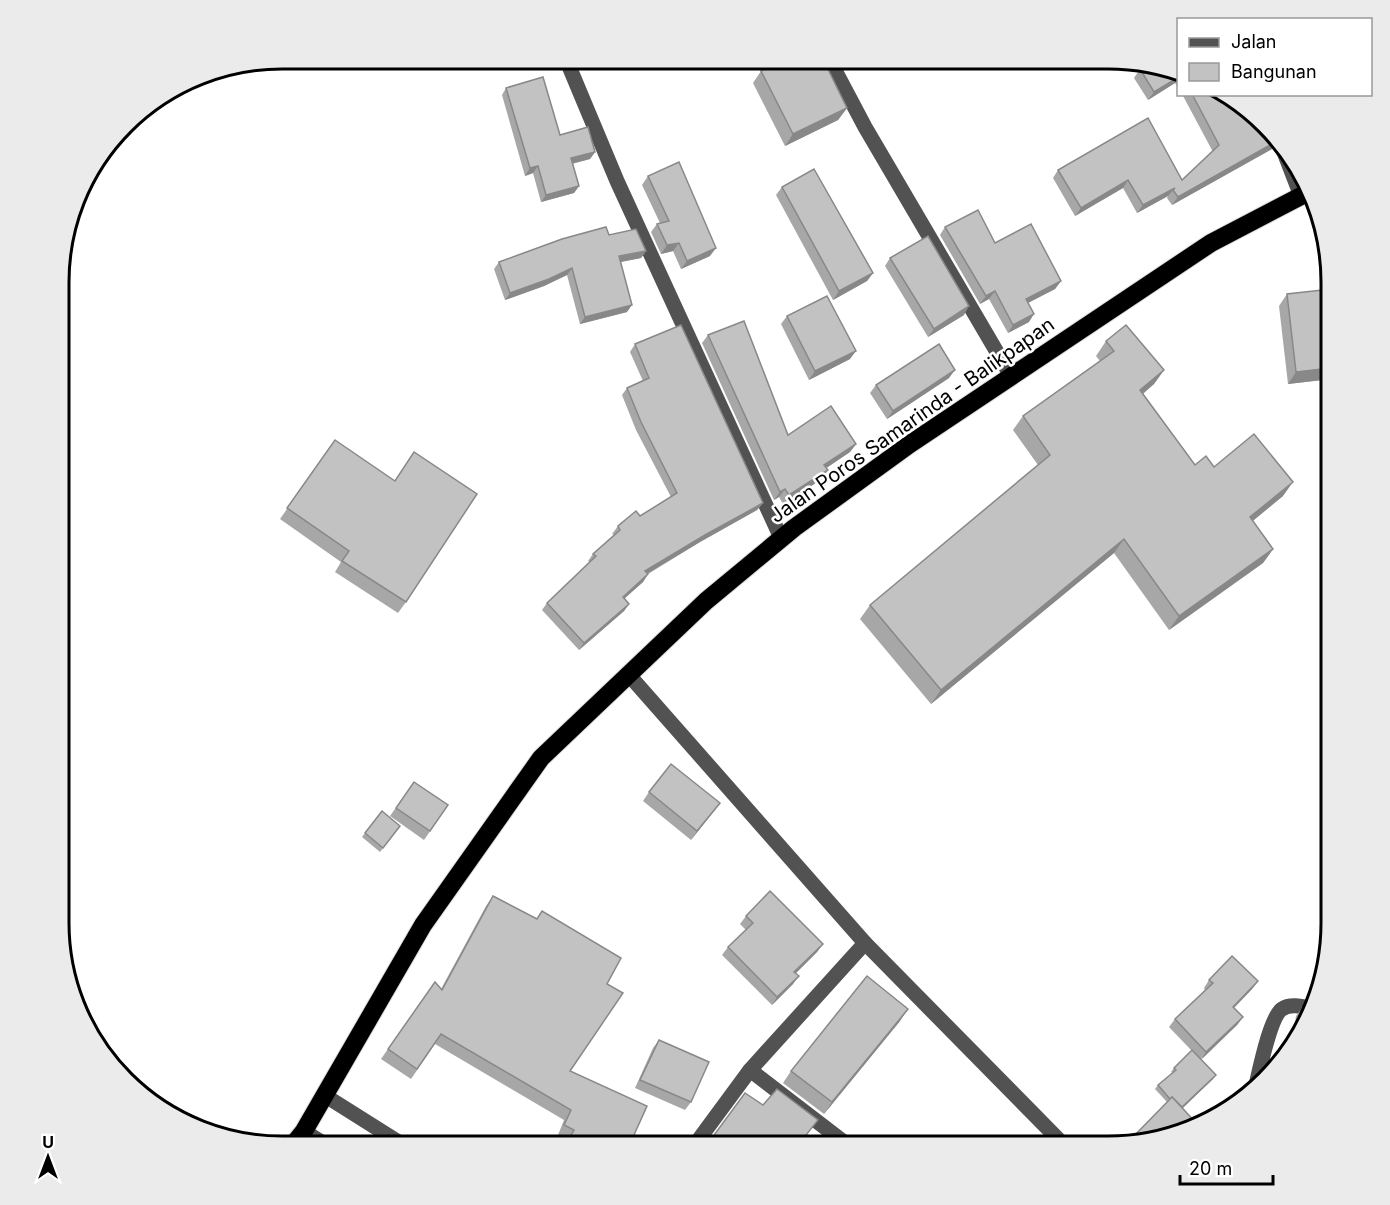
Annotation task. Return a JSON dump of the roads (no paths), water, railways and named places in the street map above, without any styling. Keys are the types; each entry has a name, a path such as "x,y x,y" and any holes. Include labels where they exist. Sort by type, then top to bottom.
{"highway":[{"name":"Jalan Poros Samarinda - Balikpapan","path":"300,1136 423,925 541,758 706,601 782,538 910,444 1211,243 1303,197"}],"street":[{"path":"570,69 617,181 782,538"},
{"path":"834,69 865,127 1011,376"},
{"path":"629,675 865,943 1055,1136"},
{"path":"701,1136 750,1070 865,943"},
{"path":"1260,1071 1277,1014 1281,1009 1292,1005 1304,1007"},
{"path":"750,1070 836,1136"},
{"path":"324,1095 388,1136"},
{"path":"304,1131 312,1136"}]}
